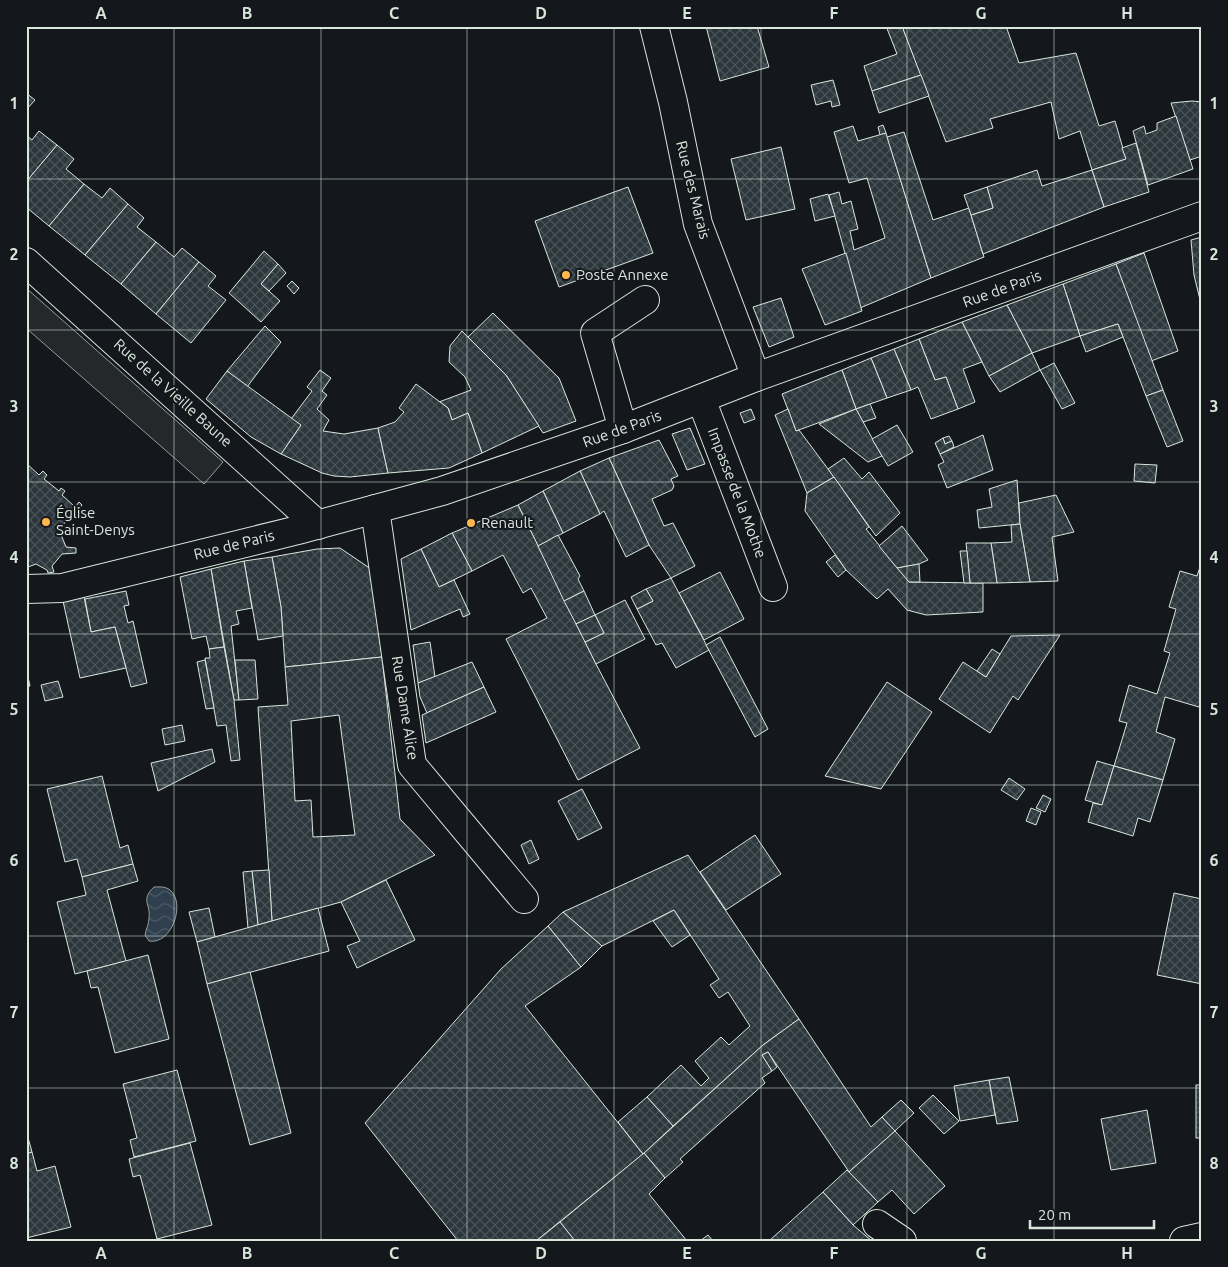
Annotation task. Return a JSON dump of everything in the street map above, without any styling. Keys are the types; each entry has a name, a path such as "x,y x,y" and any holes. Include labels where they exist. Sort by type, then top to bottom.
{"street":[{"name":"Rue des Marais","path":"654,26 673,102 698,224 756,377"},
{"name":"Rue de Paris","path":"26,589 62,588 442,491 623,430 756,377 1202,216"},
{"name":"Rue de la Vieille Baune","path":"26,262 318,524"},
{"path":"623,430 595,333 645,300"},
{"name":"Impasse de la Mothe","path":"701,399 773,587"},
{"name":"Rue Dame Alice","path":"375,509 412,765 524,899"},
{"path":"876,1224 902,1241"},
{"path":"1184,1241 1202,1237"}],"shaded area":[{"path":"26,288 223,462 204,484 26,328"}],"water":[{"path":"154,887 164,887 170,890 175,896 177,904 174,922 170,930 164,937 149,941 145,935 149,922 147,899"}],"building":[{"path":"706,26 757,26 769,67 720,81"},
{"path":"886,26 902,26 921,75 872,91 864,66 897,54"},
{"path":"902,26 1006,26 1019,63 1076,53 1099,126 1115,121 1126,159 1092,170 1080,131 1059,139 1051,102 990,119 993,128 946,142"},
{"path":"921,75 929,96 879,113 872,91"},
{"path":"833,80 840,105 832,107 831,101 816,105 811,85"},
{"path":"26,93 35,100 26,110"},
{"path":"1202,102 1202,156 1190,160 1171,103"},
{"path":"1176,116 1193,169 1148,185 1133,131 1144,126 1146,134 1157,130 1157,123"},
{"path":"883,125 886,133 880,135 878,127"},
{"path":"853,126 858,141 886,133 931,278 860,308 829,195 839,192 842,204 851,201 858,229 850,231 854,250 885,238 867,178 849,183 834,132"},
{"path":"39,131 57,145 26,182 26,135 32,140"},
{"path":"904,132 933,220 969,208 984,257 931,278 887,137"},
{"path":"1136,143 1149,192 1104,207 1092,170 1126,159 1122,148"},
{"path":"57,145 74,159 66,169 84,184 49,226 26,207 26,182"},
{"path":"781,147 795,209 746,220 731,159"},
{"path":"1037,170 1042,186 1092,170 1104,207 983,254 971,215 993,208 987,187"},
{"path":"84,184 102,198 110,188 128,204 85,255 49,226"},
{"path":"628,187 653,253 559,287 535,221"},
{"path":"987,187 993,208 971,215 964,195"},
{"path":"828,194 835,216 815,221 810,199"},
{"path":"128,204 144,218 137,227 156,242 121,284 85,255"},
{"path":"1202,237 1202,308 1194,275 1191,240"},
{"path":"156,242 174,257 182,248 199,262 156,314 121,284"},
{"path":"264,251 278,264 261,284 280,301 261,322 229,293"},
{"path":"846,253 862,311 825,325 802,269"},
{"path":"1144,253 1178,351 1151,361 1116,264"},
{"path":"199,262 216,276 208,286 226,300 191,343 156,314"},
{"path":"278,264 286,273 269,291 261,284"},
{"path":"1116,264 1163,390 1146,396 1118,324 1080,336 1063,284"},
{"path":"292,281 299,288 294,294 287,286"},
{"path":"1063,284 1080,336 1032,353 1007,305"},
{"path":"781,298 794,337 769,347 753,307"},
{"path":"1007,305 1032,353 989,376 962,322"},
{"path":"493,313 559,378 576,421 543,433 506,375 468,337"},
{"path":"962,322 982,362 963,369 975,402 958,409 946,377 935,380 919,339"},
{"path":"1118,324 1123,337 1086,352 1080,336"},
{"path":"265,326 281,342 247,387 227,371"},
{"path":"462,331 506,375 539,426 482,453 468,413 452,420 448,408 439,402 471,390 465,377 449,362 450,346"},
{"path":"919,339 935,380 946,377 958,409 931,419 918,387 911,390 894,349"},
{"path":"894,349 911,390 887,398 871,358"},
{"path":"1032,353 1040,370 1000,392 989,376"},
{"path":"871,358 887,398 856,409 842,370"},
{"path":"1054,363 1075,403 1062,409 1040,370"},
{"path":"320,370 331,378 322,391 327,395 317,409 329,420 323,431 344,434 378,428 388,473 350,477 334,476 322,473 281,454 301,425 291,419 312,391 307,387"},
{"path":"842,370 856,409 796,431 782,394"},
{"path":"227,371 301,425 281,454 251,437 206,399"},
{"path":"416,384 448,408 452,420 468,413 482,453 449,468 388,473 378,428 395,422 404,412 399,408"},
{"path":"1163,390 1183,441 1167,447 1146,396"},
{"path":"870,404 876,418 863,422 856,409"},
{"path":"751,409 755,419 744,423 740,413"},
{"path":"788,409 796,431 799,430 834,477 807,493 775,415"},
{"path":"856,409 882,456 868,462 819,424"},
{"path":"897,425 913,452 888,466 872,439"},
{"path":"690,428 705,464 687,470 672,434"},
{"path":"983,435 993,470 947,488 938,465 944,462 940,454"},
{"path":"949,436 952,441 945,444 943,438"},
{"path":"943,438 945,444 952,441 954,447 940,454 935,443"},
{"path":"659,440 678,476 671,479 674,486 672,490 652,499 664,526 673,523 695,566 671,578 649,545 609,458"},
{"path":"609,458 649,545 626,557 604,511 600,514 580,471"},
{"path":"844,458 862,479 869,472 900,513 876,536 828,469"},
{"name":"Église Saint-Denys","path":"26,463 39,475 43,471 47,475 44,479 59,491 61,488 65,491 62,495 75,507 79,502 82,505 78,510 81,513 78,517 73,513 62,526 60,532 66,547 76,548 76,553 62,554 52,566 54,572 48,573 47,570 36,564 28,567 26,573"},
{"path":"1135,464 1157,465 1155,483 1134,481"},
{"path":"580,471 600,514 563,533 543,491"},
{"path":"834,477 869,527 866,529 909,582 983,583 983,612 926,615 907,610 888,589 877,599 846,570 805,511 807,493"},
{"path":"1017,480 1020,524 979,528 977,510 992,507 989,489"},
{"path":"543,491 563,533 538,546 518,505"},
{"path":"1056,495 1074,532 1052,537 1058,581 1030,582 1020,524 1019,503"},
{"path":"518,505 596,664 640,748 578,780 506,639 547,618 531,588 523,593 503,555 472,571 452,533"},
{"path":"1020,524 1030,582 997,583 991,543 1012,542 1011,525"},
{"path":"902,526 928,560 919,564 897,568 879,546"},
{"path":"452,533 472,571 439,587 421,549"},
{"path":"558,535 580,576 578,579 584,591 564,601 538,546"},
{"path":"966,543 991,543 997,583 970,583"},
{"path":"340,548 371,569 382,657 285,667 281,607 272,557 317,549"},
{"path":"421,549 439,587 454,580 470,614 463,617 460,609 411,630 401,559"},
{"path":"960,551 967,551 970,583 964,583"},
{"path":"835,555 846,570 838,577 826,562"},
{"path":"272,557 281,607 283,636 258,640 244,561"},
{"path":"244,561 252,608 236,611 239,624 231,626 239,700 234,700 211,569"},
{"path":"1202,561 1202,699 1199,707 1165,697 1156,732 1175,739 1163,780 1114,766 1127,723 1119,721 1129,685 1157,694 1170,653 1164,651 1176,609 1169,607 1180,571 1197,576"},
{"path":"919,564 920,582 909,582 897,568"},
{"path":"211,569 224,647 209,649 206,636 192,639 180,577"},
{"path":"720,572 744,619 704,640 679,593"},
{"path":"671,578 709,650 676,668 662,643 656,645 637,609 653,601 646,589"},
{"path":"646,589 653,601 637,609 631,597"},
{"path":"126,591 129,605 124,606 128,623 133,621 147,683 131,687 115,627 91,632 85,599"},
{"path":"584,591 595,615 576,624 564,601"},
{"path":"84,597 91,632 115,627 126,668 80,678 63,601"},
{"path":"625,600 645,639 596,664 585,642 604,633 595,615"},
{"path":"595,615 604,633 585,642 576,624"},
{"path":"1060,635 1018,700 1013,696 990,733 939,699 963,662 986,677 1011,636"},
{"path":"720,637 768,729 755,737 706,645"},
{"path":"430,642 435,677 418,683 413,645"},
{"path":"224,647 234,700 240,760 231,761 226,725 217,726 205,658 210,658 209,649"},
{"path":"992,649 1000,654 986,677 977,671"},
{"path":"382,657 400,819 435,855 341,902 272,921 258,707 288,705 285,667","holes":["339,715 355,835 313,837 311,800 295,801 291,721"]},
{"path":"205,660 214,708 206,709 197,662"},
{"path":"235,660 255,660 258,699 239,700"},
{"path":"472,662 484,687 427,713 420,697 418,683"},
{"path":"26,668 30,686 26,687"},
{"path":"58,681 63,697 45,701 41,685"},
{"path":"887,682 932,712 881,789 825,776"},
{"path":"484,687 496,712 426,743 422,715"},
{"path":"182,725 185,741 165,745 162,729"},
{"path":"212,749 215,762 158,791 151,763"},
{"path":"1097,761 1114,766 1102,805 1085,800"},
{"path":"1114,766 1163,780 1150,822 1138,818 1133,836 1088,822 1093,803 1102,805"},
{"path":"102,776 120,848 128,845 133,864 82,877 77,859 65,862 47,789"},
{"path":"1009,778 1025,789 1017,800 1001,790"},
{"path":"582,789 602,828 578,840 558,801"},
{"path":"1043,795 1051,799 1045,812 1036,808"},
{"path":"1031,808 1041,812 1036,825 1026,821"},
{"path":"755,835 781,874 726,910 700,872"},
{"path":"531,840 539,859 529,864 521,845"},
{"path":"688,855 799,1019 763,1045 673,1126 647,1097 681,1065 701,1086 709,1078 695,1061 721,1037 729,1045 750,1026 728,992 719,998 710,985 719,979 674,910 602,946 563,912"},
{"path":"133,864 138,881 107,890 126,961 75,974 57,902 86,895 82,877"},
{"path":"269,870 272,921 258,925 252,871"},
{"path":"252,871 258,925 248,928 243,872"},
{"path":"386,880 415,940 357,968 347,946 360,941 341,902"},
{"path":"1174,893 1202,899 1202,984 1157,975"},
{"path":"209,908 215,937 197,942 189,912"},
{"path":"318,908 329,951 207,984 197,942"},
{"path":"674,910 690,935 672,947 653,921"},
{"path":"563,912 602,946 581,967 548,926"},
{"path":"548,926 581,967 525,1006 643,1154 536,1241 458,1241 365,1123 501,969"},
{"path":"148,955 169,1039 115,1053 98,987 91,988 87,971"},
{"path":"250,972 291,1133 250,1145 207,984"},
{"path":"799,1019 871,1127 882,1117 895,1131 849,1172 768,1052 762,1055 772,1071 762,1078 765,1083 680,1159 683,1162 665,1178 644,1153 763,1045"},
{"path":"768,1052 777,1067 772,1071 762,1055"},
{"path":"177,1070 196,1141 134,1157 130,1140 137,1138 123,1084"},
{"path":"1009,1077 1018,1121 997,1124 989,1080"},
{"path":"989,1080 995,1115 960,1121 954,1086"},
{"path":"1196,1085 1202,1085 1202,1138 1196,1138"},
{"path":"933,1095 959,1121 944,1134 919,1108"},
{"path":"647,1097 673,1126 643,1154 618,1122"},
{"path":"901,1100 914,1113 895,1131 882,1117"},
{"path":"1147,1110 1156,1163 1111,1170 1101,1119"},
{"path":"895,1131 945,1186 914,1214 892,1190 878,1202 849,1172"},
{"path":"26,1135 32,1152 26,1154"},
{"path":"190,1143 212,1225 157,1239 140,1175 133,1177 129,1159"},
{"path":"32,1152 37,1171 55,1166 71,1227 26,1238 26,1154"},
{"path":"644,1153 665,1178 649,1194 687,1241 575,1241 560,1222"},
{"path":"847,1170 878,1202 853,1225 823,1192"},
{"path":"823,1192 853,1225 872,1241 769,1241"},
{"path":"560,1222 575,1241 536,1241"},
{"path":"708,1235 713,1241 700,1241"}],"place":[{"name":"Poste Annexe","path":"566,275"},
{"name":"Église Saint-Denys","path":"46,522"},
{"name":"Renault","path":"471,523"}]}
